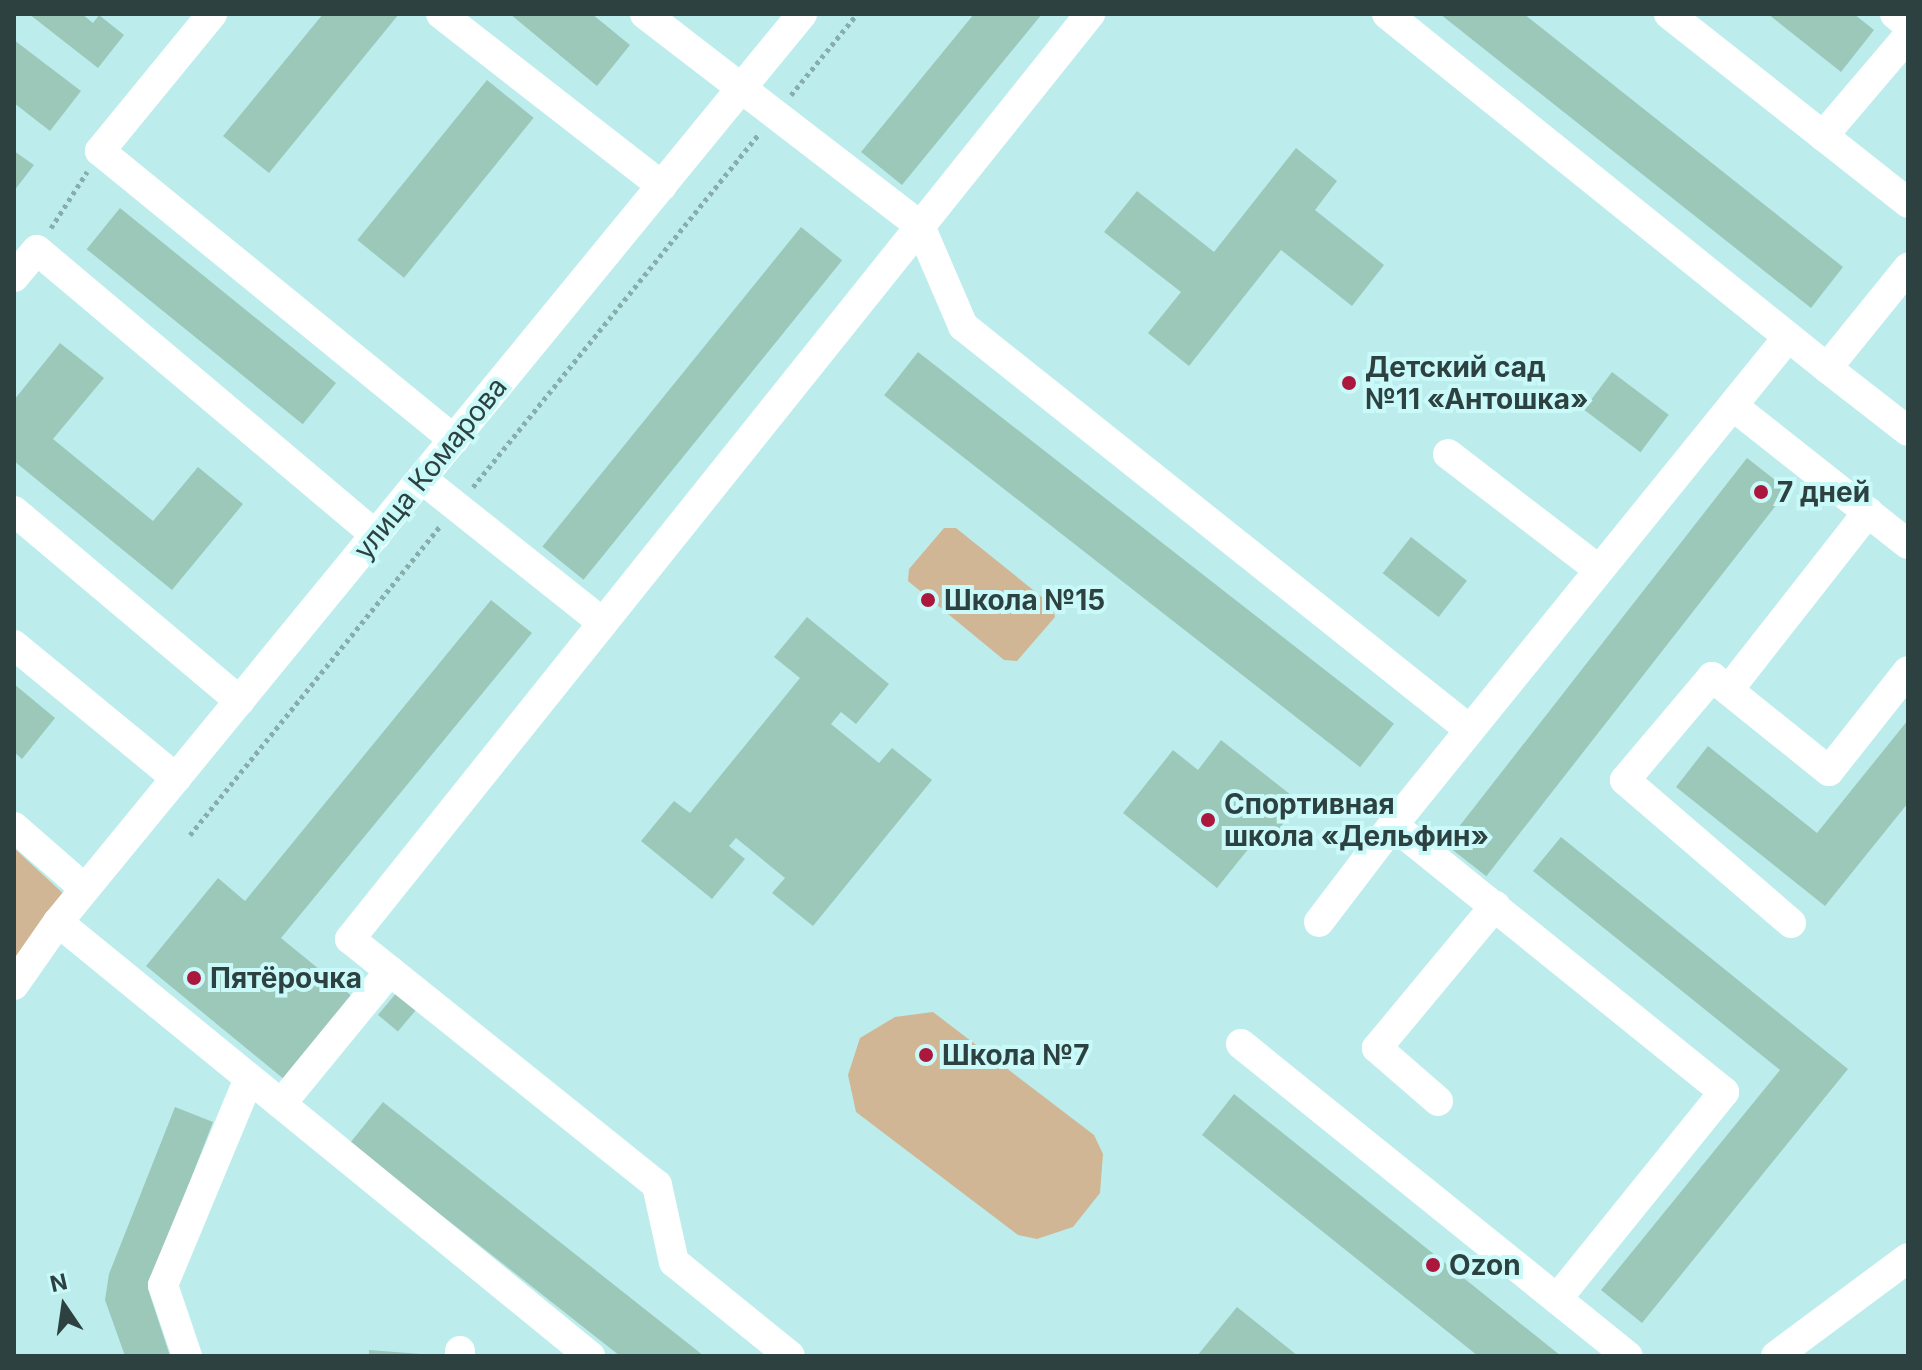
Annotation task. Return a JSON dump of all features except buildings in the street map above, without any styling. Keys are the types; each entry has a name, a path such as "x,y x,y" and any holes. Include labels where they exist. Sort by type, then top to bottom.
{"street":[{"path":"212,14 100,151 454,440"},
{"path":"441,14 662,186"},
{"path":"645,14 740,92 920,226 963,326 1470,730"},
{"name":"улица Комарова","path":"14,985 58,922 802,14"},
{"path":"790,1356 674,1262 657,1185 350,939 1090,14"},
{"path":"1387,14 1908,431"},
{"path":"1669,14 1908,203"},
{"path":"1895,14 1908,25"},
{"path":"1823,136 1908,36"},
{"path":"14,277 37,250 376,535"},
{"path":"1827,368 1908,268"},
{"path":"1319,922 1393,825 1788,337"},
{"path":"1733,406 1908,544"},
{"path":"1448,454 1599,570"},
{"path":"422,479 603,623"},
{"path":"14,511 240,701"},
{"path":"1730,688 1868,512"},
{"path":"14,645 176,778"},
{"path":"1791,923 1625,780 1712,677 1730,688 1829,771 1908,671"},
{"path":"1393,825 1724,1092 1557,1299"},
{"path":"14,827 85,889"},
{"path":"1438,1101 1377,1048 1495,906"},
{"path":"58,922 590,1356"},
{"path":"281,1104 390,971"},
{"path":"1241,1044 1628,1356"},
{"path":"187,1356 163,1285 249,1078"},
{"path":"1776,1356 1908,1258"}],"path":[{"path":"190,835 857,14"},
{"path":"37,250 100,151"}],"shaded area":[{"path":"944,528 956,528 1053,606 1055,617 1017,661 1004,660 908,581 909,569"},
{"path":"14,848 68,898 14,966"},
{"path":"933,1012 1094,1135 1103,1154 1100,1193 1073,1227 1037,1239 1018,1235 856,1112 848,1075 860,1038 895,1017"}],"place":[{"name":"Детский сад №11 «Антошка»","path":"1349,383"},
{"name":"7 дней","path":"1761,492"},
{"name":"Школа №15","path":"928,600"},
{"name":"Спортивная школа «Дельфин»","path":"1208,820"},
{"name":"Пятёрочка","path":"194,978"},
{"name":"Школа №7","path":"926,1055"},
{"name":"Ozon","path":"1433,1265"}]}
